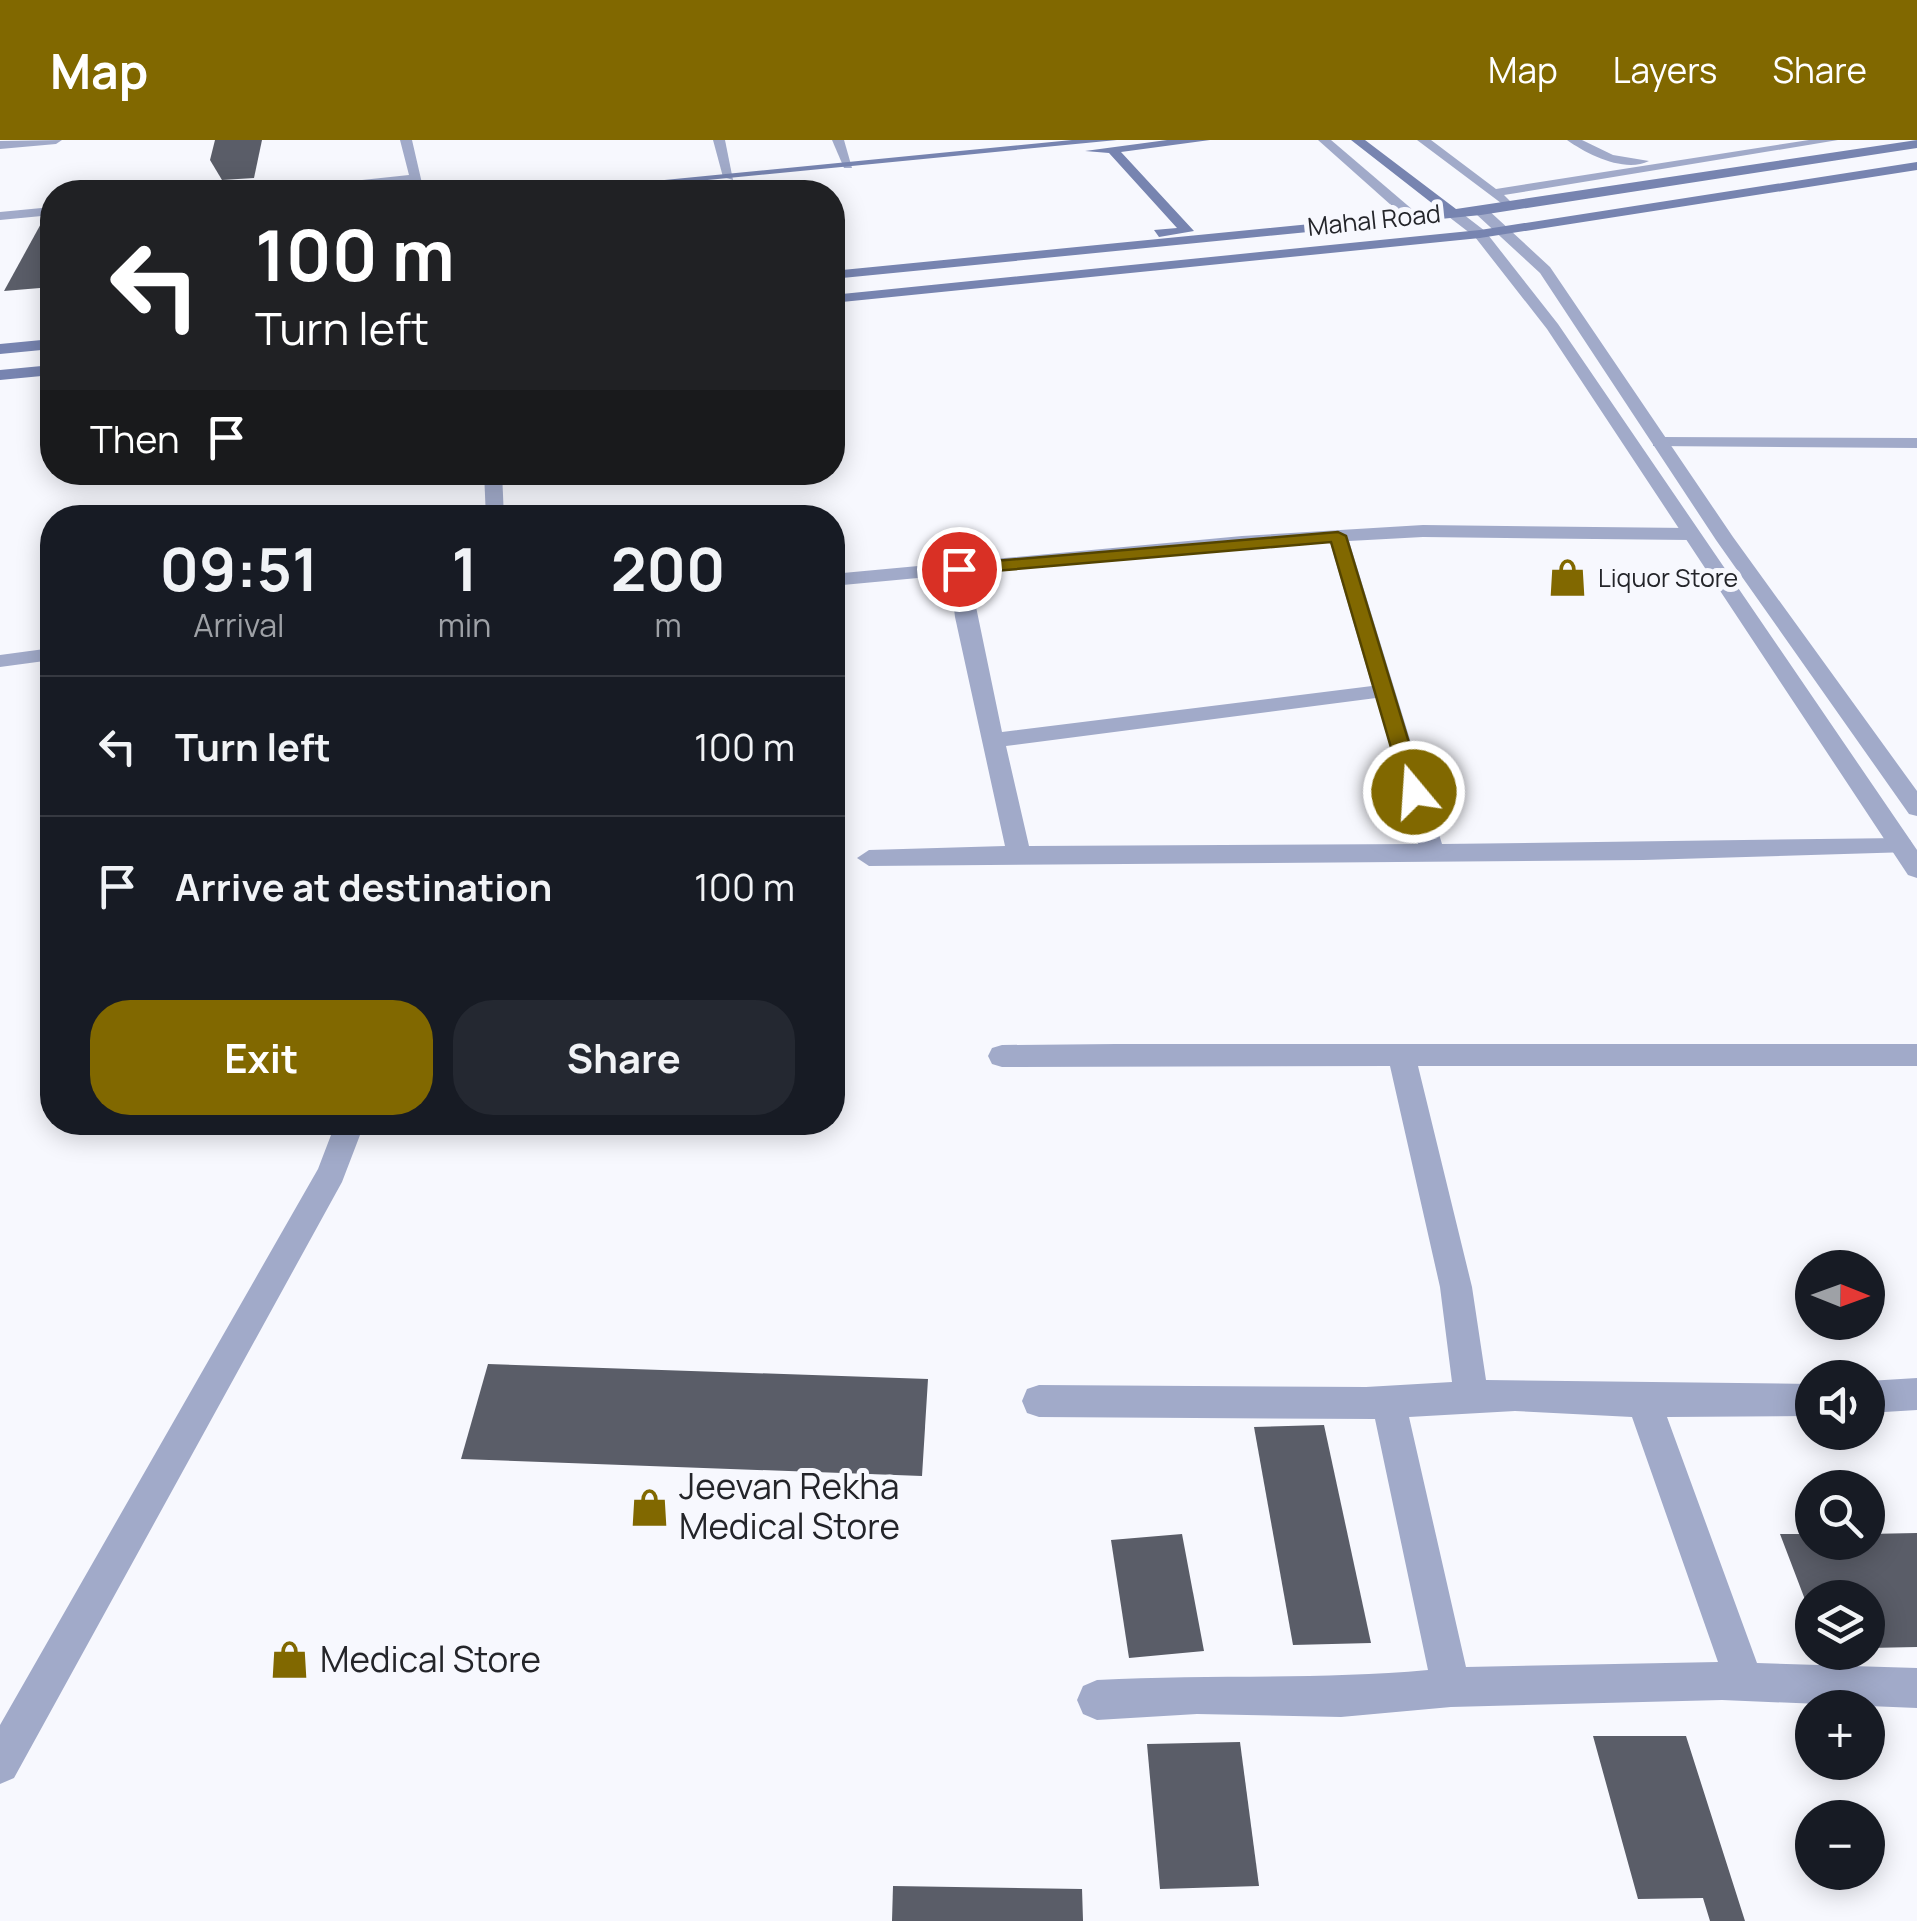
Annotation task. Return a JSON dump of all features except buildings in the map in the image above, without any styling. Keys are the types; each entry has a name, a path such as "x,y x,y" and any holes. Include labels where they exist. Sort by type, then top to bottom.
{"main road":[{"path":"693,180 1111,144 1204,140"},
{"path":"1357,140 1467,208"},
{"path":"768,180 1111,144"},
{"path":"1111,144 1187,230"},
{"name":"Mahal Road","path":"845,273 1044,250 1416,219 1467,208 1512,207 1917,144"},
{"name":"Mahal Road","path":"845,299 1507,231 1917,166"},
{"path":"845,261 1044,250 1402,206"},
{"path":"0,333 40,329"},
{"path":"0,350 40,345"},
{"path":"0,375 40,371"},
{"path":"0,394 40,389"}],"street":[{"path":"0,144 56,140"},
{"path":"392,180 415,178 406,140"},
{"path":"719,140 729,177"},
{"path":"838,140 848,165"},
{"path":"1324,140 1416,219"},
{"path":"1423,140 1512,207"},
{"path":"1572,140 1625,162 1832,140"},
{"path":"1814,143 1840,156"},
{"path":"1493,193 1717,151"},
{"path":"1467,208 1507,231 1546,270 1658,442 1917,808"},
{"path":"1467,208 1480,234 1552,326 1917,869"},
{"path":"0,216 40,212"},
{"path":"1658,442 1917,443"},
{"path":"845,562 1308,524 1684,526"},
{"path":"845,579 1338,536 1684,526"},
{"path":"1338,536 1432,850"},
{"path":"959,569 965,617 1019,854"},
{"path":"0,661 40,656"},
{"path":"994,740 1382,691"},
{"path":"870,858 1432,850 1782,851 1901,846"},
{"path":"1401,1054 1456,1287 1470,1396"},
{"path":"1002,1056 1917,1056"},
{"path":"0,1764 254,1312 330,1172 345,1135"},
{"path":"1885,1397 1917,1394"},
{"path":"1039,1401 1388,1401 1470,1396 1795,1400"},
{"path":"1643,1400 1676,1482 1744,1681"},
{"path":"1388,1401 1451,1687"},
{"path":"1098,1700 1196,1694 1340,1697 1451,1687 1744,1681 1917,1688"}],"place":[{"name":"Liquor Store","path":"1568,578"},
{"name":"Jeevan Rekha Medical Store","path":"649,1507"},
{"name":"Medical Store","path":"290,1660"}],"route":[{"path":"959,569 1338,536 1414,792"}]}
